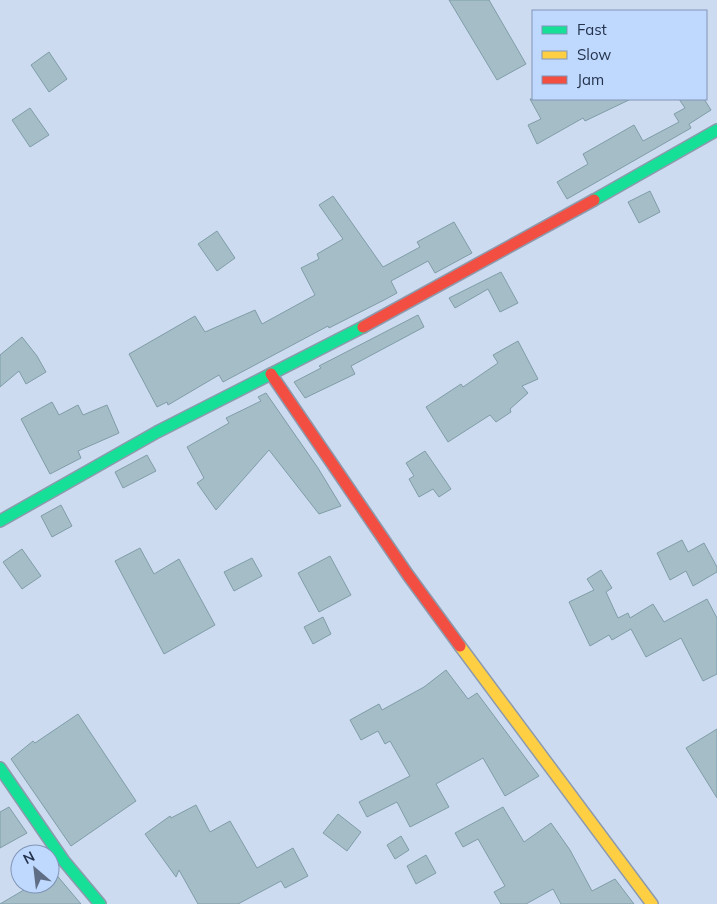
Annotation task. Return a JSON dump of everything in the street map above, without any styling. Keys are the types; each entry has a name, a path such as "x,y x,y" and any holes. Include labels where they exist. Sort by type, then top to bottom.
{"street":[{"path":"0,521 158,432 393,312 528,238 717,130"},
{"path":"272,374 408,575 652,904"},
{"path":"0,768 64,861 100,904"}],"building":[{"path":"449,0 489,0 526,64 497,80"},
{"path":"49,52 67,79 49,92 31,65"},
{"path":"530,99 629,100 585,121 583,118 537,144 528,125 541,119"},
{"path":"680,100 705,100 711,110 689,124 691,128 567,199 557,182 588,164 583,154 634,125 643,141 679,122 674,114 685,108"},
{"path":"30,108 49,135 30,147 12,120"},
{"path":"650,191 660,212 639,223 628,202"},
{"path":"333,196 383,267 420,247 417,242 454,222 472,253 435,273 428,261 391,281 397,293 386,299 329,328 328,326 223,382 219,375 168,405 167,402 157,407 129,354 195,316 205,332 255,310 262,324 315,295 301,268 319,259 317,254 343,239 319,205"},
{"path":"217,231 235,258 217,271 198,244"},
{"path":"501,272 518,303 500,312 488,289 455,308 449,298"},
{"path":"418,315 424,327 351,366 355,374 305,398 294,382 321,368 319,366"},
{"path":"22,337 37,356 46,372 26,384 19,371 0,387 0,355"},
{"path":"518,341 538,379 522,386 528,393 510,409 511,412 496,422 490,415 448,442 426,407 461,384 463,387 498,363 493,355"},
{"path":"266,393 318,468 341,506 319,514 269,450 216,510 197,483 204,478 187,447 229,423 226,418 261,401 258,397"},
{"path":"52,402 59,415 78,405 83,415 107,405 119,433 78,451 81,458 50,474 21,419"},
{"path":"425,451 451,489 439,497 433,489 419,497 409,479 414,476 406,463"},
{"path":"147,455 156,471 123,488 115,472"},
{"path":"61,505 72,526 52,537 41,516"},
{"path":"682,540 688,552 704,543 717,567 717,572 693,586 686,571 670,580 657,553"},
{"path":"140,548 154,574 179,559 215,625 164,654 115,561"},
{"path":"22,549 41,576 22,589 3,562"},
{"path":"330,556 351,595 319,612 298,573"},
{"path":"252,558 262,576 234,591 224,572"},
{"path":"601,570 612,588 606,592 618,618 628,613 630,618 653,604 664,622 707,599 717,618 717,674 703,681 681,638 646,657 631,629 612,640 609,635 590,646 569,602 594,590 587,579"},
{"path":"323,617 331,634 313,644 304,627"},
{"path":"446,670 468,699 477,693 539,776 505,796 483,758 436,784 449,807 410,827 397,802 367,817 359,802 410,776 390,741 385,744 378,731 361,740 350,720 379,704 382,710 424,687"},
{"path":"78,714 136,801 71,846 11,759 33,741 35,743"},
{"path":"717,729 717,798 686,748"},
{"path":"196,805 210,832 230,821 257,868 293,848 308,876 285,888 281,881 238,904 198,904 179,870 176,877 145,834 170,816 171,818"},
{"path":"9,807 27,833 0,848 0,812"},
{"path":"503,807 524,842 551,823 570,850 592,891 615,879 634,904 561,904 553,889 526,904 501,904 494,892 505,886 478,839 463,847 455,833"},
{"path":"338,814 361,832 347,851 323,833"},
{"path":"401,836 409,850 395,859 387,845"},
{"path":"426,855 436,873 416,884 407,866"},
{"path":"60,879 81,904 0,904 17,894 60,894"}],"traffic: fast":[{"path":"594,200 717,130"},
{"path":"0,521 157,432 363,327"},
{"path":"0,768 64,861 100,904"}],"traffic: slow":[{"path":"460,646 652,904"}],"traffic: jam":[{"path":"363,327 594,200"},
{"path":"271,374 408,575 460,646"}]}
